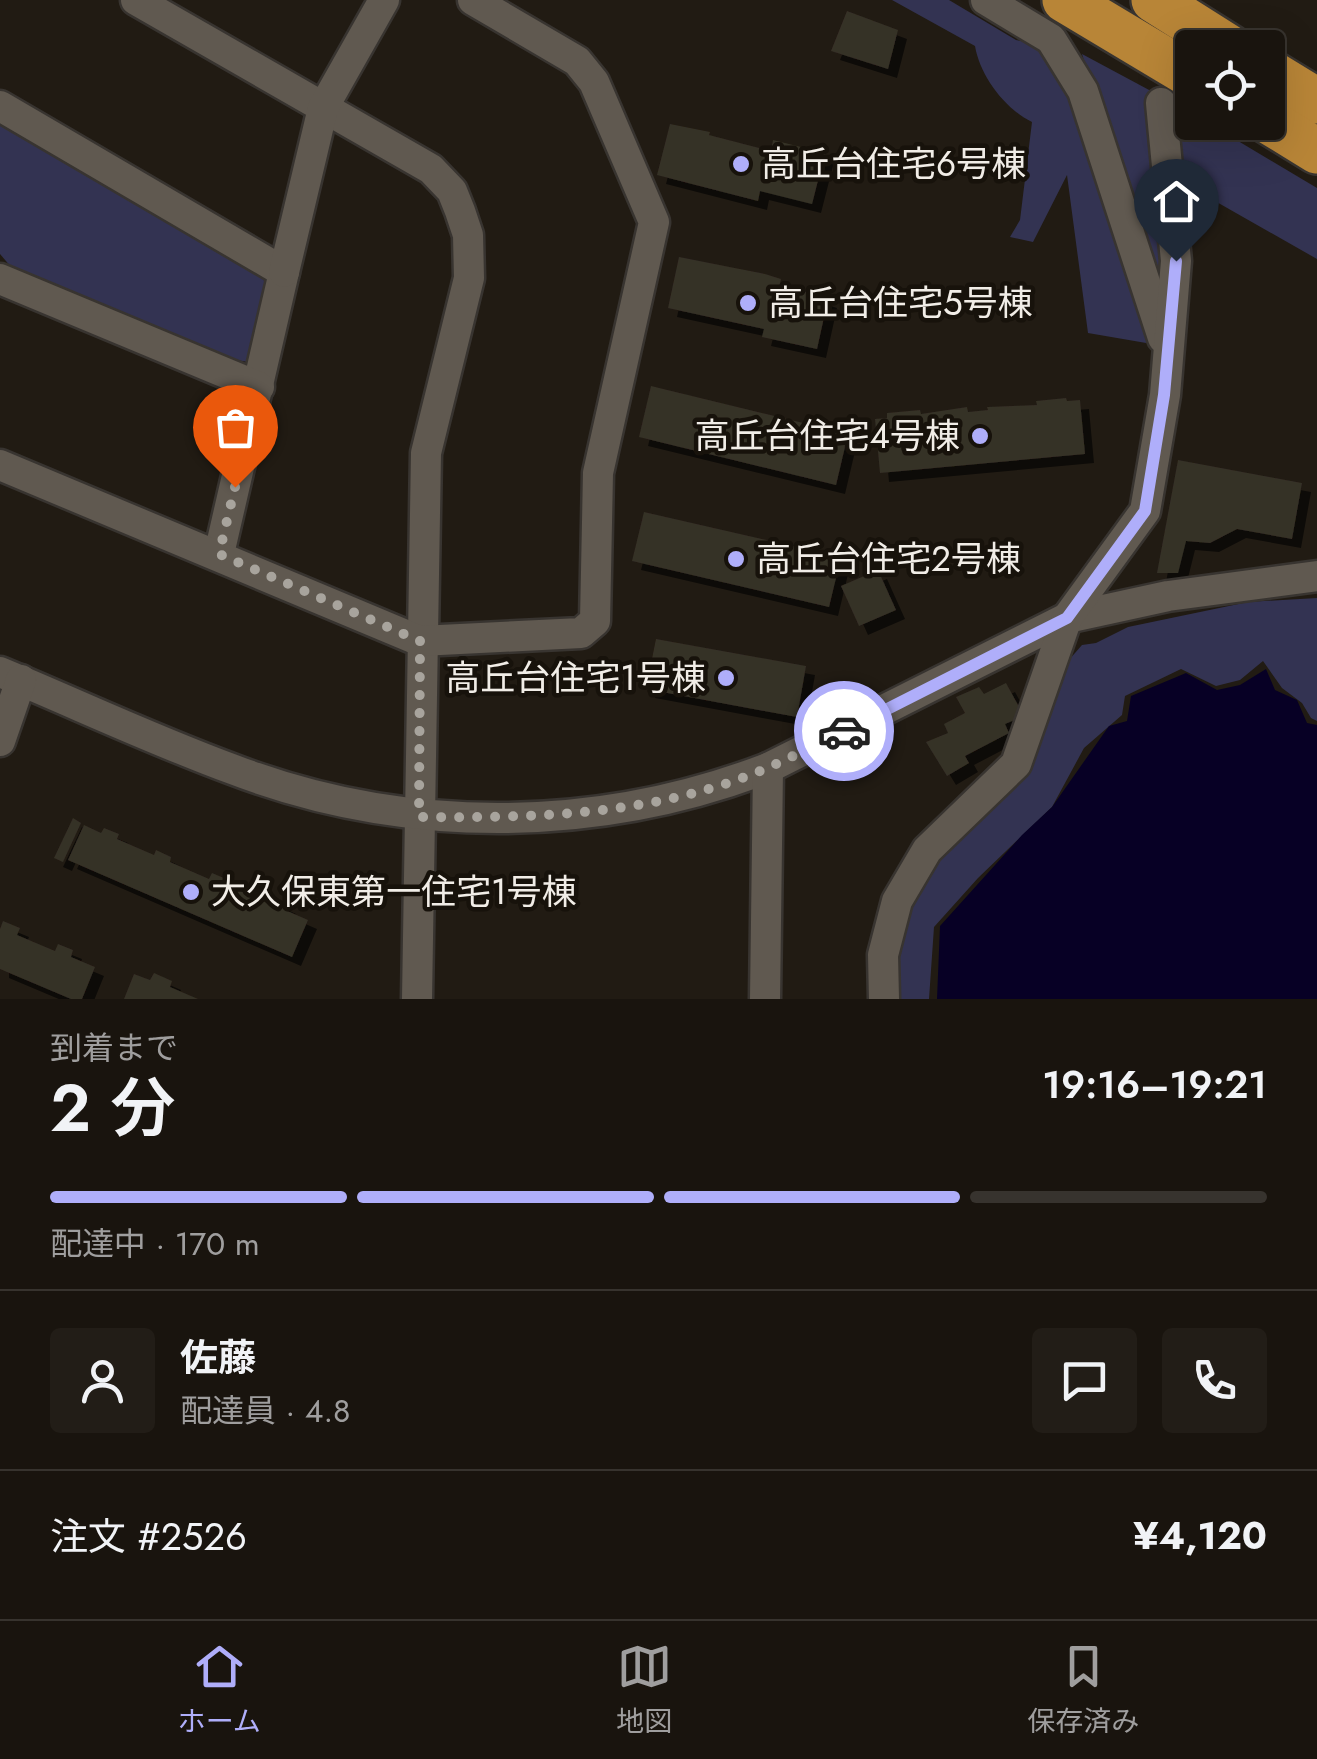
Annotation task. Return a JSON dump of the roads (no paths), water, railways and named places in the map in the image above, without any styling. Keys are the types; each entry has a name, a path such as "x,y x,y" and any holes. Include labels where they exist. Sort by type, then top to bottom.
{"highway":[{"path":"1066,0 1175,88"},
{"path":"1154,0 1202,30"},
{"path":"1285,82 1317,102"},
{"path":"1285,132 1317,151"}],"street":[{"path":"136,0 431,168 452,191 468,236 468,278 426,454 417,999"},
{"path":"219,554 323,108 384,0"},
{"path":"0,465 420,641 581,633 596,620 598,473 654,222 594,82 577,61 473,0"},
{"path":"986,0 1051,39 1083,91 1168,350"},
{"path":"0,106 284,272"},
{"path":"884,999 883,955 898,901 927,850 1016,764 1067,618 1145,511 1164,395 1176,261 1177,140"},
{"path":"0,279 260,386"},
{"path":"0,741 10,676 234,770 325,798 419,817 521,818 626,808 731,782 768,768 1067,618 1168,596 1317,576"},
{"path":"765,999 768,768"}],"place":[{"name":"高丘台住宅6号棟","path":"741,164"},
{"name":"高丘台住宅5号棟","path":"748,303"},
{"name":"高丘台住宅4号棟","path":"980,436"},
{"name":"高丘台住宅2号棟","path":"736,559"},
{"name":"高丘台住宅1号棟","path":"726,678"},
{"name":"大久保東第一住宅1号棟","path":"191,892"}]}
